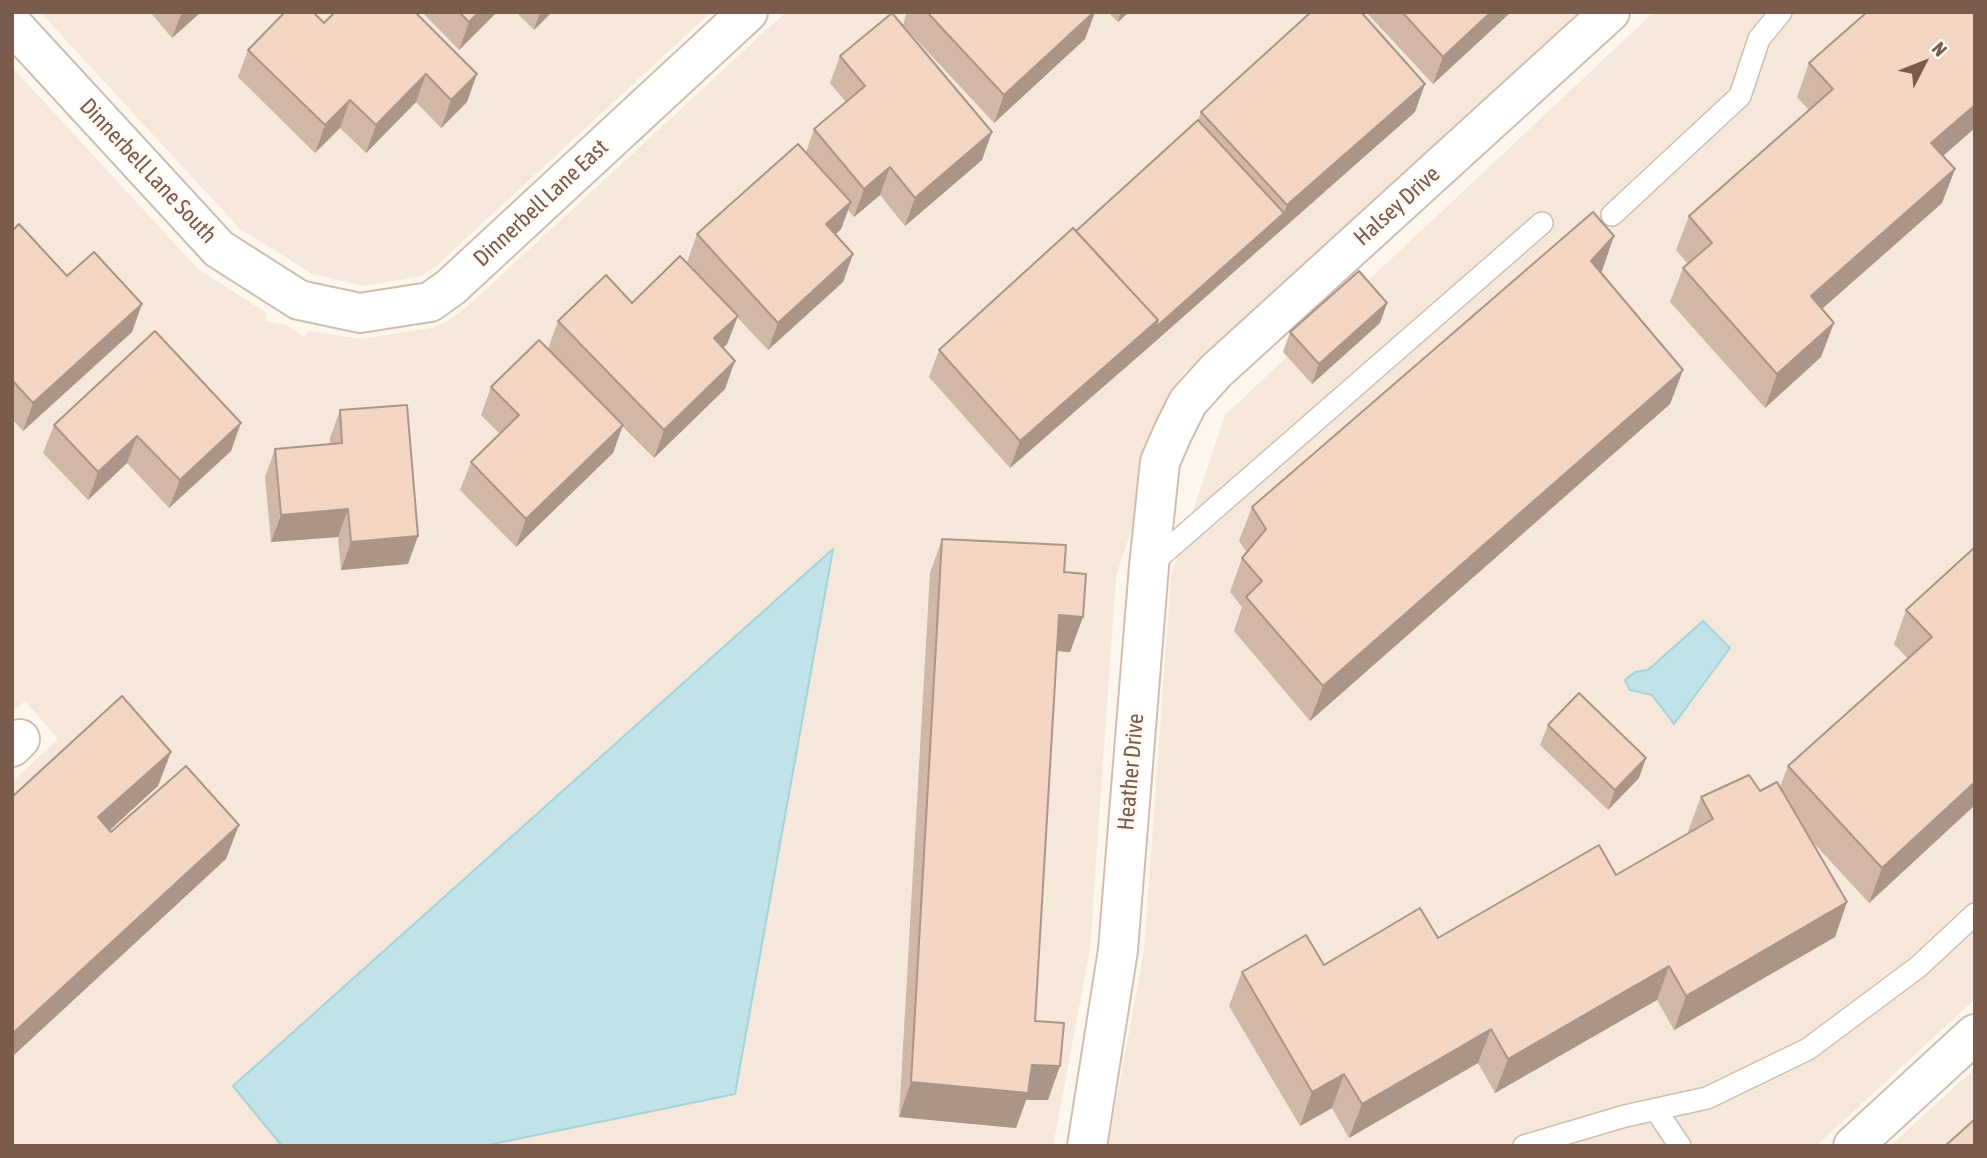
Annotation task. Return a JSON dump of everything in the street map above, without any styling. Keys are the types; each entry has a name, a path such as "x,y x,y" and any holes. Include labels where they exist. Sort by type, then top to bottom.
{"street":[{"name":"Dinnerbell Lane East","path":"299,300 360,313 430,302 451,287 748,12"},
{"name":"Halsey Drive","path":"1188,402 1216,370 1610,12"},
{"name":"Dinnerbell Lane South","path":"12,24 219,249 299,300"},
{"name":"Heather Drive","path":"1087,1146 1118,950 1149,566 1160,463 1188,402"},
{"path":"1853,1146 1975,1034"}],"lane":[{"path":"1612,215 1740,96 1759,39 1781,12"},
{"path":"1149,566 1542,223"},
{"path":"1524,1146 1707,1098 1808,1049 1919,967 1975,914"},
{"path":"1656,1110 1680,1146"}],"shaded area":[{"path":"40,12 711,12 435,267 421,276 364,286 312,274 239,228"},
{"path":"786,12 1580,12 1196,372 1185,370 1179,388 1164,403 1171,411 1116,576 1090,949 1053,1146 483,1146 735,1094 233,1086 282,1146 12,1146 12,782 58,739 25,701 12,712 12,67 198,269 267,313 265,321 286,325 305,337 309,331 361,339 431,328 444,323 468,306"},
{"path":"1654,12 1975,12 1975,999 1816,1146 1108,1146 1144,951 1171,576 1225,415"},
{"path":"1975,1068 1975,1146 1890,1146"}],"water":[{"path":"833,549 735,1094 483,1146 282,1146 233,1086"},
{"path":"1703,621 1730,648 1674,724 1652,695 1630,690 1625,680 1635,672 1648,670"}],"building":[{"path":"285,12 313,12 324,23 335,12 415,12 477,74 451,100 426,74 376,125 350,100 325,125 248,50"},
{"path":"459,12 479,12 469,22"},
{"path":"927,12 1094,12 1004,95"},
{"path":"1311,12 1361,12 1425,84 1287,205 1201,112"},
{"path":"1402,12 1491,12 1443,57"},
{"path":"1867,12 1975,12 1975,105 1931,143 1955,169 1811,296 1834,323 1777,374 1683,268 1712,243 1689,216 1833,89 1809,63"},
{"path":"892,13 992,132 915,198 890,167 864,189 814,129 865,86 840,56"},
{"path":"1198,120 1284,213 1155,328 1158,320 1076,231"},
{"path":"798,144 851,202 826,224 853,254 778,323 697,234"},
{"path":"1593,212 1614,236 1591,261 1683,370 1323,686 1246,597 1262,581 1242,558 1266,529 1252,507"},
{"path":"19,224 67,276 94,252 142,304 33,403 12,380 12,231"},
{"path":"1073,228 1158,320 1020,441 939,350"},
{"path":"680,256 738,316 714,338 735,361 664,430 558,321 606,275 632,303"},
{"path":"1359,271 1387,303 1319,364 1290,332"},
{"path":"155,331 241,423 180,480 137,436 98,472 54,425"},
{"path":"539,340 623,425 526,519 471,462 519,415 491,387"},
{"path":"407,405 418,536 351,542 348,509 281,515 275,449 342,443 340,410"},
{"path":"942,539 1066,545 1064,572 1086,574 1083,617 1059,615 1035,1021 1064,1023 1060,1066 1032,1065 1028,1093 911,1082"},
{"path":"1975,547 1975,782 1882,868 1788,766 1932,637 1906,610"},
{"path":"1579,693 1646,758 1615,790 1548,725"},
{"path":"122,696 171,752 98,817 111,832 186,766 239,825 12,1034 12,797"},
{"path":"1749,775 1760,791 1777,782 1847,902 1686,996 1669,966 1508,1059 1491,1029 1362,1104 1344,1074 1312,1092 1242,972 1306,935 1324,965 1420,908 1438,938 1599,845 1616,875 1713,819 1701,797"},
{"path":"1975,1119 1975,1146 1945,1146"}]}
